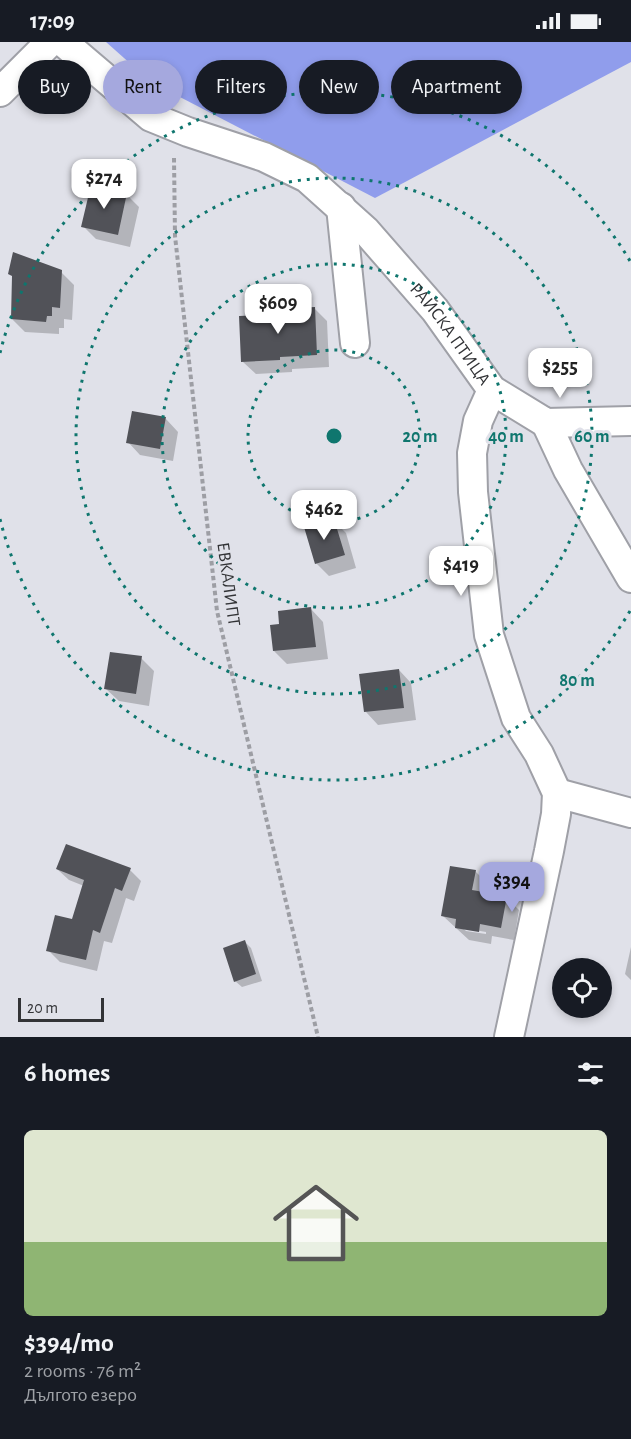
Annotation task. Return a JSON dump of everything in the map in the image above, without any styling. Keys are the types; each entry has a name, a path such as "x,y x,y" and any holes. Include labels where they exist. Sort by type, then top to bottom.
{"street":[{"path":"0,92 50,42"},
{"name":"РАЙСКА ПТИЦА","path":"63,42 151,117 273,161 307,178 366,231 435,310 492,390 478,421 472,453 473,492 489,635 516,718 538,754 557,793"},
{"path":"340,207 355,343"},
{"path":"492,390 546,423 631,421"},
{"path":"546,423 568,470 631,578"},
{"path":"509,1037 549,851 556,814 557,793 631,813"}],"path":[{"name":"ЕВКАЛИПТ","path":"173,126 175,236 217,611 318,1037"}],"shaded area":[{"path":"106,42 631,42 631,62 375,198 213,114 287,114 287,60 195,60 195,105 183,99 183,60 126,60"}],"building":[{"path":"91,185 127,193 118,235 81,227"},
{"path":"13,252 62,270 60,308 52,307 52,316 47,316 46,322 11,319 12,276 8,274"},
{"path":"315,307 317,355 241,362 239,316 278,314 278,309"},
{"path":"132,411 166,417 160,449 126,443"},
{"path":"334,519 345,555 315,564 304,527"},
{"path":"311,607 316,647 273,651 270,625 279,624 278,611"},
{"path":"110,652 142,656 136,694 104,689"},
{"path":"399,669 404,708 364,712 359,674"},
{"path":"66,844 131,868 122,891 115,888 100,933 93,930 86,960 46,951 55,915 72,919 84,880 56,869"},
{"path":"450,866 476,870 472,890 507,896 501,928 480,924 479,932 455,928 456,919 441,916"},
{"path":"245,940 256,974 234,982 223,948"}]}
